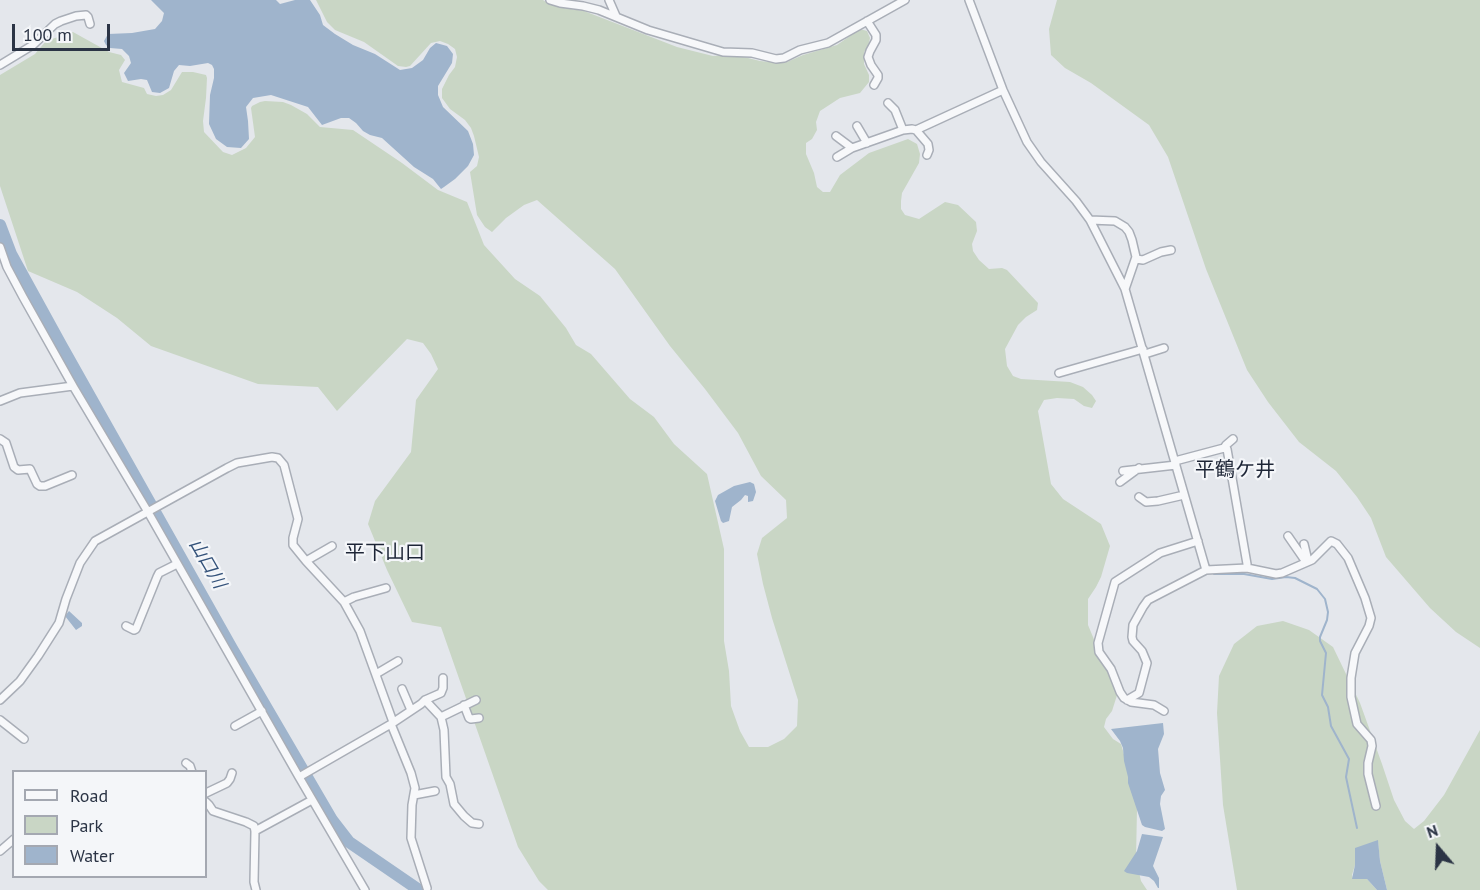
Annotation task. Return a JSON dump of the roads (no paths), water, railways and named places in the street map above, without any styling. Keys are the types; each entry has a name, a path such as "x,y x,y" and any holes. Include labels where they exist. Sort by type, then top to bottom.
{"street":[{"path":"549,0 590,8 655,32 723,52 752,53 776,59 828,43 906,0"},
{"path":"609,0 616,16"},
{"path":"969,0 1002,90 1027,142 1090,220 1125,289 1206,570"},
{"path":"0,65 33,45 61,21 86,15 90,24"},
{"path":"867,21 876,35 868,57 878,75 874,85"},
{"path":"837,158 852,148 903,130 916,130 1002,90"},
{"path":"888,103 895,111 903,130"},
{"path":"857,126 867,143"},
{"path":"916,130 928,144 927,155"},
{"path":"836,136 852,148"},
{"path":"1090,220 1115,221 1125,227 1132,240 1136,259 1125,289"},
{"path":"0,247 7,267 73,386 149,511 177,564 365,890"},
{"path":"1136,259 1143,260 1171,250"},
{"path":"1059,373 1164,348"},
{"path":"0,401 20,393 73,386"},
{"path":"0,439 6,443 15,469 30,469 40,486 72,475"},
{"path":"1123,471 1175,463 1224,448 1233,439"},
{"path":"1224,448 1227,449 1247,568"},
{"path":"0,700 20,681 59,623 80,563 95,541 237,463 278,458 284,465 298,519 293,545 344,602 360,631 411,773 415,788 411,838 427,888"},
{"path":"1120,482 1139,468"},
{"path":"1139,497 1146,502 1184,495"},
{"path":"1288,537 1307,562"},
{"path":"1164,711 1154,705 1127,700 1120,692 1113,673 1098,646 1115,582 1160,553 1198,542"},
{"path":"1127,700 1139,693 1147,663 1132,637 1133,626 1148,600 1206,570 1247,568 1255,571 1282,573 1307,562 1331,542 1337,544 1348,558 1357,577 1371,618 1355,653 1351,697 1357,724 1371,740 1368,774 1376,806"},
{"path":"1304,544 1307,562"},
{"path":"306,561 332,546"},
{"path":"126,626 136,629 159,573 177,564"},
{"path":"344,602 386,588"},
{"path":"376,674 398,661"},
{"path":"300,776 392,723 425,700 441,693 443,678"},
{"path":"402,689 411,710"},
{"path":"425,700 441,717 444,730 446,777 450,784 454,804 472,823 479,824"},
{"path":"441,717 476,700"},
{"path":"464,705 469,718 479,718"},
{"path":"235,726 262,711"},
{"path":"0,720 24,739"},
{"path":"186,763 192,770"},
{"path":"207,793 227,783 232,773"},
{"path":"414,795 435,791"},
{"path":"255,831 312,800"},
{"path":"209,813 254,826 256,890"},
{"path":"0,851 12,841"}],"water":[{"path":"151,0 276,0 280,4 295,0 310,0 320,15 323,25 353,45 375,54 400,70 412,68 423,60 436,43 447,46 453,54 452,63 438,86 438,95 443,107 468,131 474,155 468,166 441,189 433,179 414,167 382,138 363,131 349,118 341,118 322,125 308,107 271,95 253,98 246,107 249,139 241,148 227,147 216,139 209,124 210,95 214,78 212,65 208,63 179,65 174,71 169,88 160,93 152,92 147,80 128,81 124,73 131,63 129,56 122,49 110,48 106,45 104,41 108,34 155,29 162,21 164,13"},
{"path":"750,482 754,484 756,492 753,501 748,502 748,496 745,495 732,507 729,521 723,523 715,501 718,495 734,486"},
{"path":"69,611 82,623 82,626 76,630 65,616"},
{"path":"1163,723 1164,734 1158,749 1160,773 1165,790 1160,804 1165,829 1162,831 1142,825 1128,783 1123,748 1111,729"},
{"path":"1142,834 1163,837 1153,866 1159,878 1159,888 1149,877 1124,871 1137,851"},
{"path":"1378,840 1387,890 1377,890 1367,879 1352,879 1355,848"}],"waterway":[{"name":"山口川","path":"0,225 11,254 61,345 231,647 332,820 349,842 419,890"},
{"path":"1214,574 1244,574 1272,579 1295,578 1317,589 1325,599 1327,620 1320,637 1326,653 1322,695 1328,707 1331,726 1349,759 1346,777 1357,828"}],"district":[{"name":"平鶴ケ井","path":"1235,470"},
{"name":"平下山口","path":"385,553"}]}
